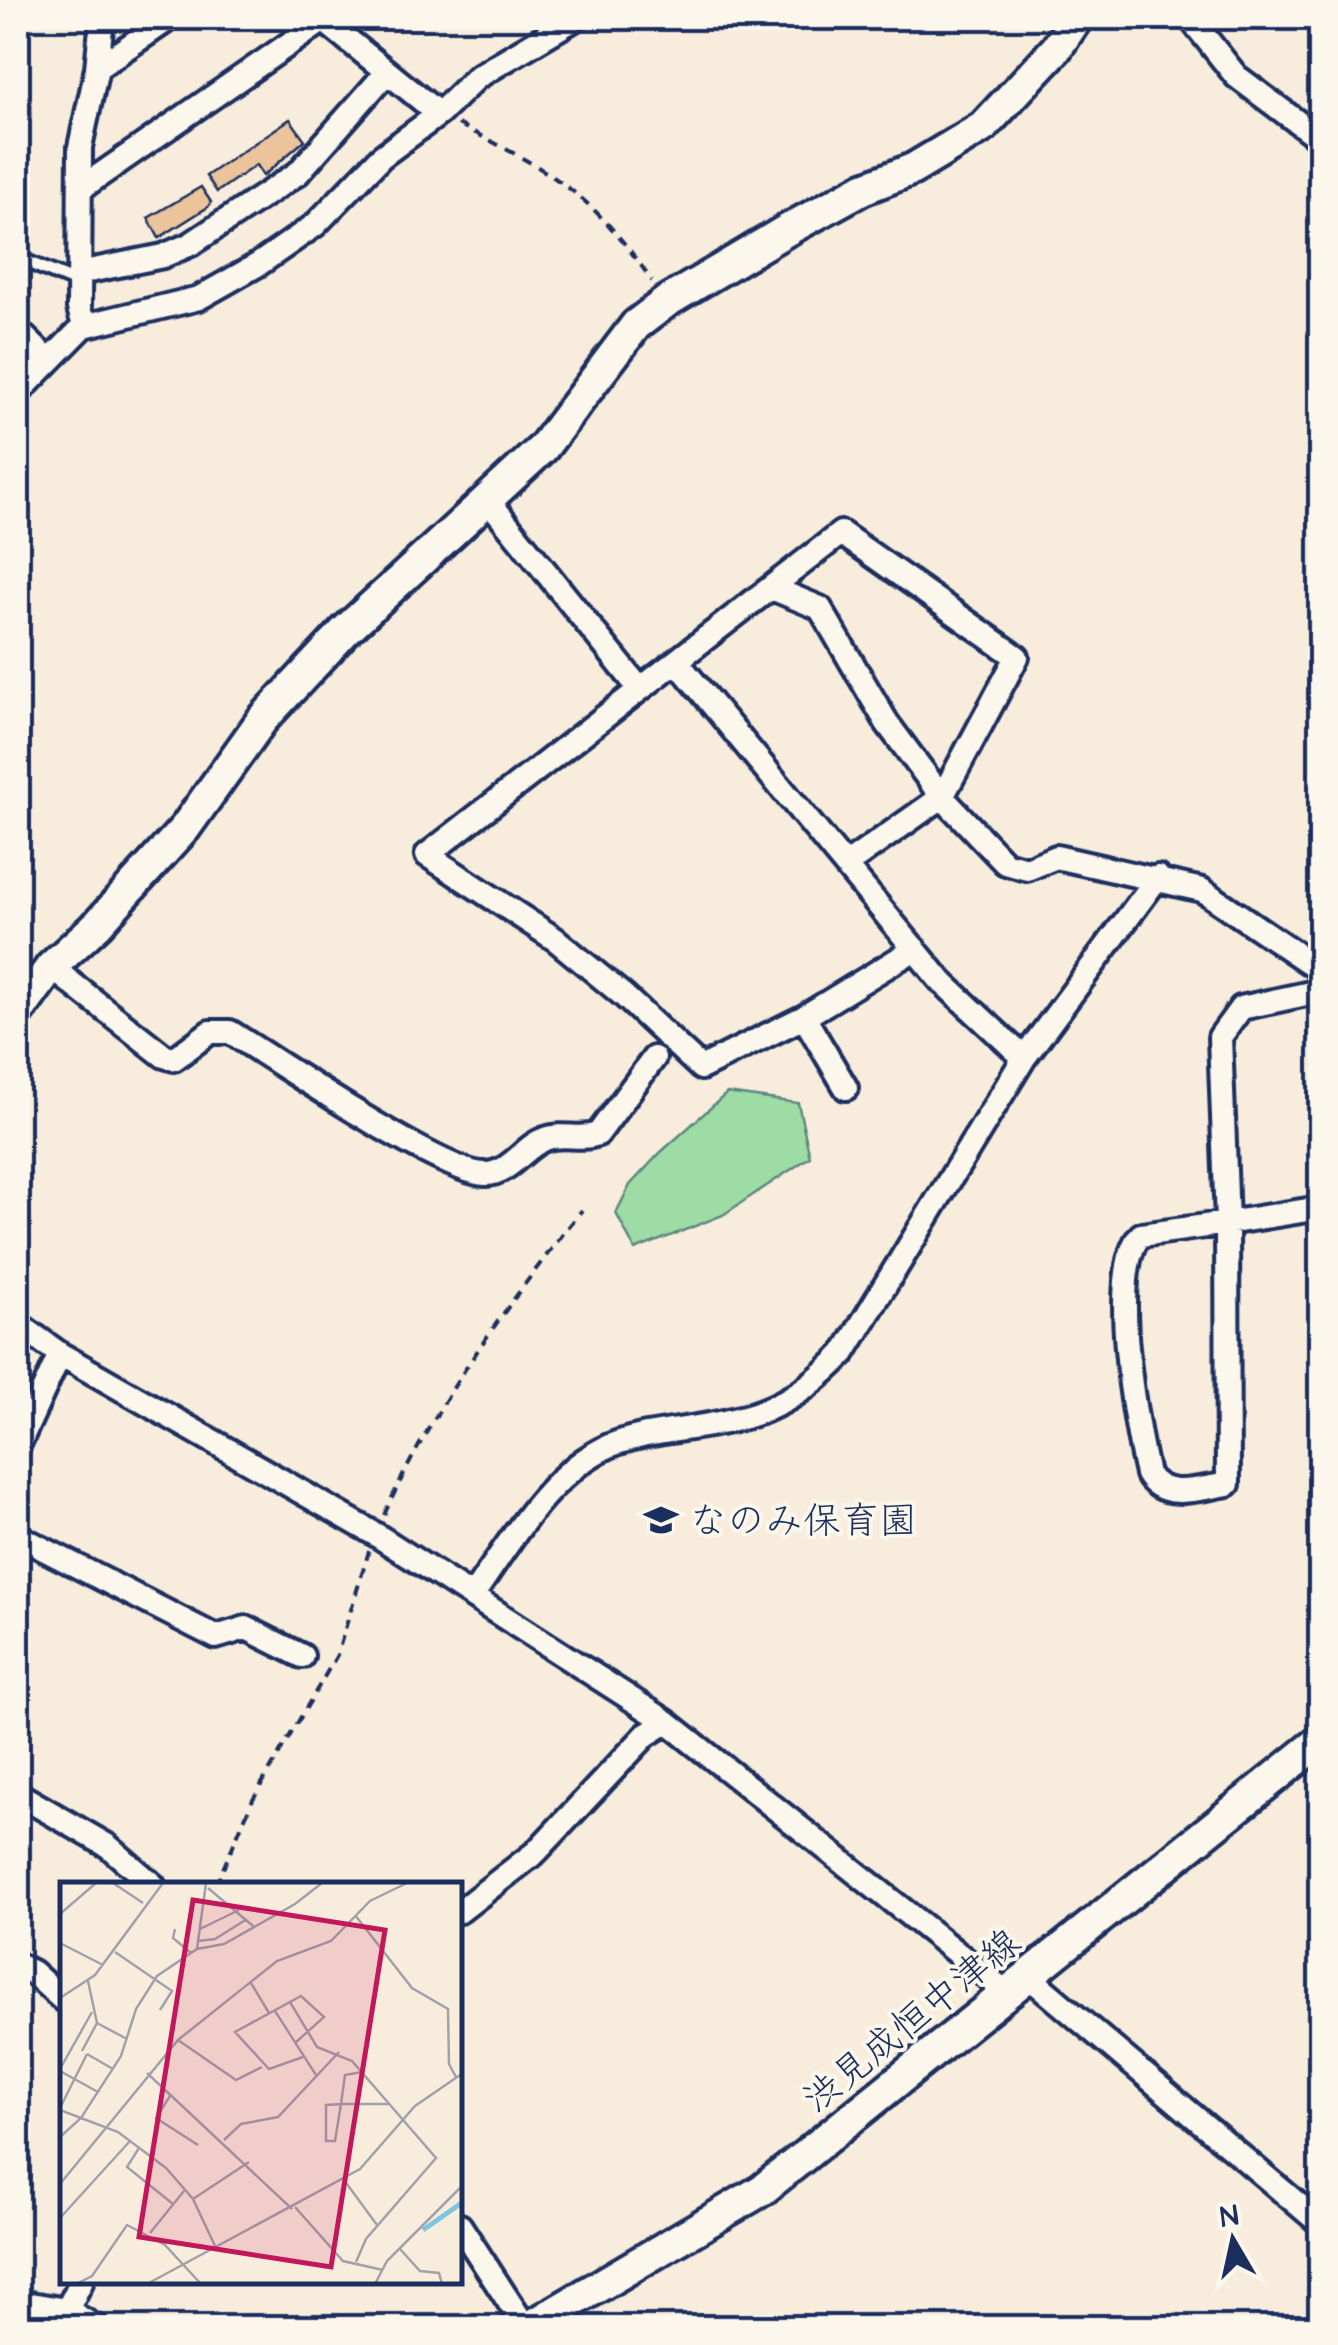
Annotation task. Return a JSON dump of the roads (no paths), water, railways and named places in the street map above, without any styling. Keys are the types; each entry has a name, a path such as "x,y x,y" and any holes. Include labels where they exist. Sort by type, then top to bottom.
{"street":[{"path":"84,326 79,278 80,148 97,68 102,18"},
{"path":"97,68 170,18"},
{"path":"80,189 323,18 439,114"},
{"path":"18,392 84,326 210,294 315,225 392,147 439,114 488,69 576,18"},
{"path":"18,1013 51,966 98,924 172,843 262,720 346,631 543,448 636,325 666,302 787,230 862,189 914,169 984,127 1056,49 1077,18"},
{"path":"1190,18 1236,76 1320,139"},
{"path":"79,278 163,256 192,244 298,173 388,72"},
{"path":"18,332 49,361"},
{"path":"488,500 639,688"},
{"path":"847,864 942,797 1017,657 841,533 774,589 639,688 581,739 427,855 554,939 624,996 701,1068 804,1017 915,949"},
{"path":"774,589 820,608 887,723 942,797 1005,863 1027,869 1056,857 1202,890 1320,970"},
{"path":"678,662 940,980 1024,1058"},
{"path":"472,1596 542,1500 585,1460 610,1445 652,1434 738,1422 772,1410 814,1385 844,1353 1024,1058 1158,877"},
{"path":"51,966 164,1056 174,1059 210,1032 230,1032 408,1141 460,1169 487,1174 504,1169 544,1139 584,1140 598,1134 654,1058"},
{"path":"1320,991 1241,1008 1220,1038 1227,1223 1228,1484 1166,1490 1153,1484 1147,1474 1127,1365 1130,1251 1141,1236 1227,1223 1320,1208"},
{"path":"804,1017 846,1088"},
{"path":"18,1324 60,1354 375,1534 667,1722 1017,1984 1320,2223"},
{"path":"18,1446 60,1354"},
{"path":"18,1536 216,1637 246,1628 302,1656"},
{"path":"462,1909 536,1852 646,1735 667,1722"},
{"name":"渋見成恒中津線","path":"527,2328 762,2190 1320,1742"},
{"path":"18,1794 108,1846 150,1882"},
{"path":"18,1965 60,1997"},
{"path":"462,2229 527,2328"},
{"path":"67,2310 79,2285"},
{"path":"18,2302 67,2310 98,2328"}],"lane":[{"path":"18,258 79,278"}],"place":[{"name":"なのみ保育園","path":"661,1520"}]}
